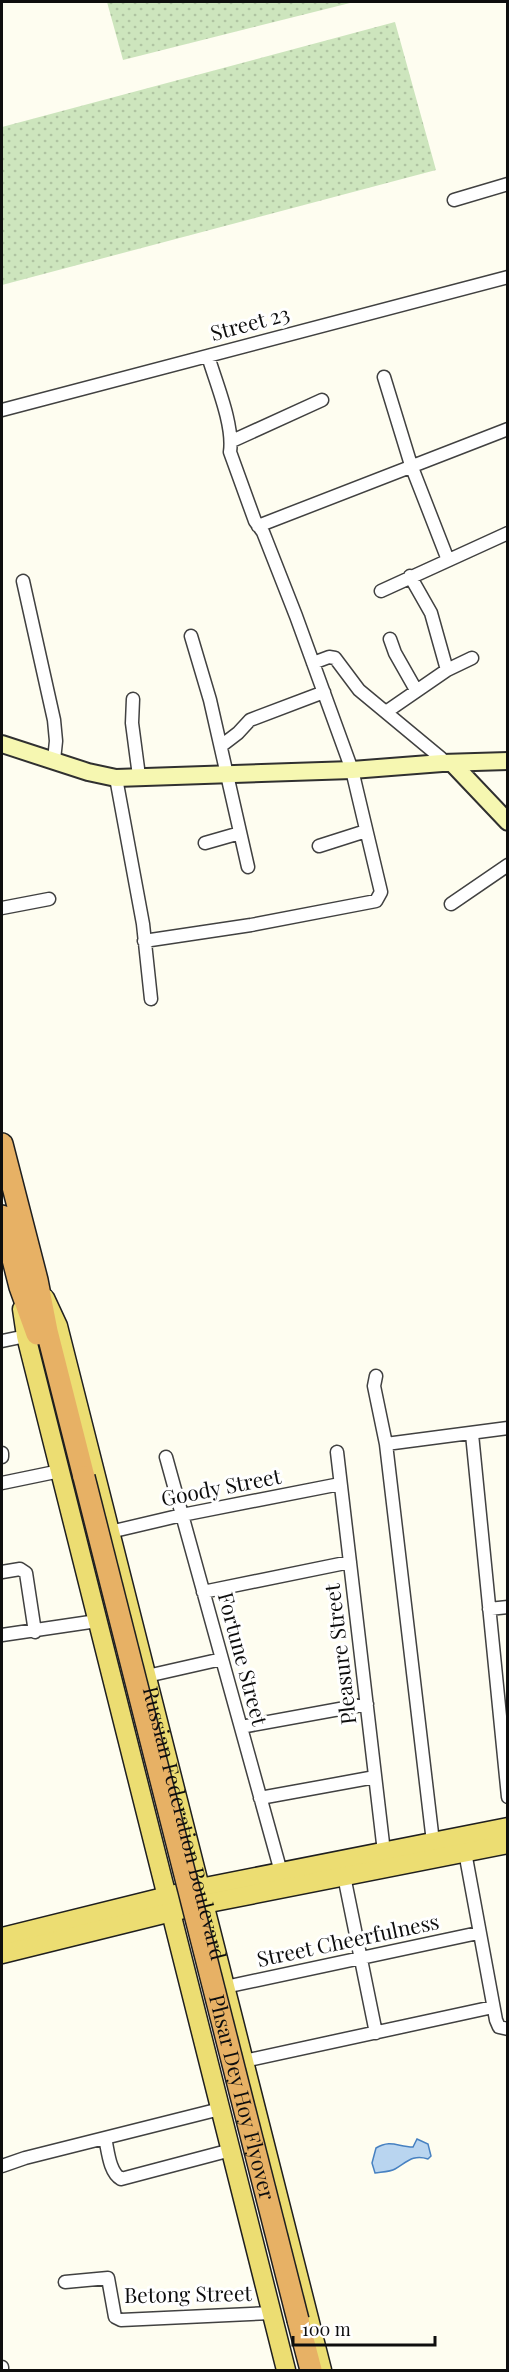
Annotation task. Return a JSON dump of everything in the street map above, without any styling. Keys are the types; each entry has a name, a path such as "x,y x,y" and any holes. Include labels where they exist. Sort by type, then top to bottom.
{"highway":[{"name":"Russian Federation Boulevard","path":"2,1144 37,1335 73,1476"},
{"name":"Russian Federation Boulevard","path":"2,1216 28,1283"},
{"name":"Phsar Dey Hoy Flyover","path":"73,1476 298,2370"},
{"name":"Phsar Dey Hoy Flyover","path":"285,2319 310,2370"}],"main road":[{"name":"Russian Federation Boulevard","path":"28,1283 26,1336 73,1476 98,1622 210,2070 231,2150 285,2319 286,2370"},
{"name":"Russian Federation Boulevard","path":"28,1283 58,1326 322,2370"},
{"path":"117,1698 124,1704 135,1706 145,1700 148,1683"},
{"path":"2,1937 169,1904 280,1872 507,1827"},
{"path":"202,1896 344,1876 507,1844"},
{"path":"2,1954 169,1904"},
{"path":"210,2070 215,2058 224,2052 236,2053 244,2061"}],"street":[{"path":"454,200 507,184"},
{"name":"Street 23","path":"2,410 507,277"},
{"path":"144,941 251,925 376,901 381,892 352,770 282,580 263,532 258,526 230,452 232,441 208,356"},
{"path":"384,377 411,465 448,560"},
{"path":"232,441 322,400"},
{"path":"258,526 507,429"},
{"path":"381,591 507,534"},
{"path":"410,576 430,613 447,670"},
{"path":"23,581 54,720 56,741 54,760"},
{"path":"191,636 210,700 248,867"},
{"path":"390,639 395,653 416,690"},
{"path":"313,663 329,657 335,658 359,690 447,763 507,822"},
{"path":"386,712 447,670 472,658"},
{"path":"221,746 238,734 250,720 324,692"},
{"path":"133,699 132,723 139,776"},
{"path":"2,744 88,772 116,778 352,770 507,761"},
{"path":"116,778 143,924 151,999"},
{"path":"320,846 366,831"},
{"path":"206,843 240,833"},
{"path":"451,904 507,865"},
{"path":"2,908 49,898"},
{"path":"2,1341 26,1336"},
{"path":"376,1376 374,1386 386,1444 433,1842"},
{"path":"386,1444 507,1428"},
{"path":"472,1434 507,1797"},
{"name":"Pleasure Street","path":"337,1452 384,1852"},
{"name":"Fortune Street","path":"166,1457 280,1872"},
{"path":"2,1483 73,1476"},
{"name":"Goody Street","path":"110,1532 182,1515 340,1484"},
{"path":"203,1592 350,1562"},
{"path":"2,1572 23,1570 26,1573 35,1632"},
{"path":"489,1609 507,1607"},
{"path":"2,1635 98,1622"},
{"path":"148,1683 222,1659"},
{"path":"240,1727 367,1704"},
{"path":"260,1798 375,1777"},
{"path":"465,1852 493,2007 499,2027 507,2029"},
{"path":"344,1876 376,2033"},
{"name":"Street Cheerfulness","path":"225,1987 478,1933"},
{"path":"244,2061 493,2007"},
{"path":"2,2166 25,2157 220,2109"},
{"path":"105,2138 115,2175 121,2179 231,2150"},
{"name":"Betong Street","path":"65,2282 108,2278 115,2317 121,2320 285,2319"}],"green space":[{"path":"107,2 354,2 123,60"},
{"path":"395,22 436,170 2,285 2,127"}],"water":[{"path":"417,2139 428,2144 431,2156 428,2159 414,2158 393,2170 375,2173 372,2163 376,2148 386,2144 413,2147"}]}
